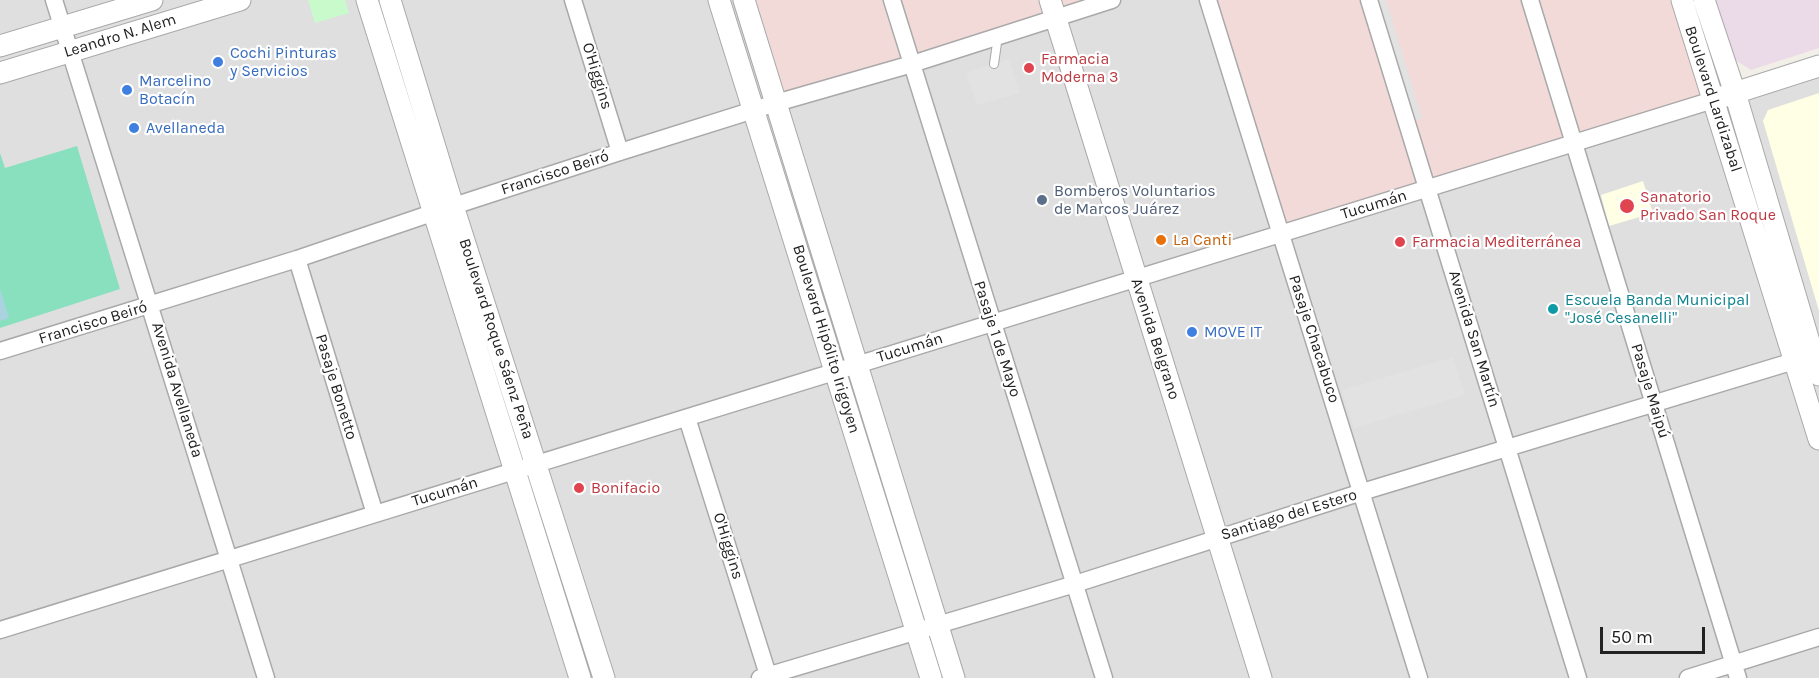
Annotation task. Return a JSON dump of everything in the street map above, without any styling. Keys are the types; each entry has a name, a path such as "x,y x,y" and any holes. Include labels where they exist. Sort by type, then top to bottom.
{"street":[{"name":"Avenida Avellaneda","path":"54,0 266,678"},
{"name":"Leandro N. Alem","path":"0,46 152,0"},
{"name":"Leandro N. Alem","path":"0,73 240,0"},
{"name":"Boulevard Roque Sáenz Peña","path":"367,0 537,464 604,678"},
{"name":"Boulevard Roque Sáenz Peña","path":"390,0 515,471 580,678"},
{"name":"O'Higgins","path":"573,0 620,152"},
{"name":"Boulevard Hipólito Irigoyen","path":"719,0 754,111 847,368 954,678"},
{"name":"Boulevard Hipólito Irigoyen","path":"744,0 776,104 916,630 931,678"},
{"name":"Pasaje 1 de Mayo","path":"892,0 1104,678"},
{"name":"Francisco Beiró","path":"0,351 151,306 620,152 912,64 998,36 1053,9 1112,0"},
{"name":"Pasaje Chacabuco","path":"1208,0 1419,678"},
{"name":"Avenida San Martín","path":"1369,0 1578,678"},
{"name":"Pasaje Maipú","path":"1530,0 1736,671"},
{"name":"Boulevard Lardizabal","path":"1682,0 1713,100 1809,356 1819,375"},
{"name":"Boulevard Lardizabal","path":"1704,0 1735,93 1809,356 1819,439"},
{"name":"Avenida Belgrano","path":"1053,9 1261,678"},
{"name":"Tucumán","path":"0,630 1819,66"},
{"name":"Pasaje Bonetto","path":"297,259 375,514"},
{"name":"Santiago del Estero","path":"764,677 1075,584 1362,492 1809,356"},
{"name":"O'Higgins","path":"687,418 764,677"},
{"path":"1688,678 1736,671 1819,637"}],"lane":[{"path":"994,64 998,36"}],"shaded area":[{"path":"0,0 1704,0 1735,93 1819,76 1819,678 0,678"},
{"path":"744,0 1112,0 776,103"},
{"path":"1208,0 1682,0 1713,100 1280,234"},
{"path":"1369,0 1386,0 1422,118 1408,123"},
{"path":"1716,0 1819,0 1819,48 1751,70 1735,60"},
{"path":"1009,59 1020,93 977,105 966,73"},
{"path":"1819,93 1819,311 1763,121 1768,110"},
{"name":"Sanatorio Privado San Roque","path":"1643,181 1653,213 1609,226 1601,195"},
{"path":"1453,357 1465,395 1354,428 1342,390"}],"green space":[{"path":"308,0 345,0 349,13 315,23"},
{"path":"77,146 120,289 0,328 0,153 5,168"}],"water":[{"path":"0,289 9,318 0,321"}],"place":[{"name":"Cochi Pinturas y Servicios","path":"218,62"},
{"name":"Farmacia Moderna 3","path":"1029,68"},
{"name":"Marcelino Botacín","path":"127,90"},
{"name":"Avellaneda","path":"134,128"},
{"name":"Bomberos Voluntarios de Marcos Juárez","path":"1042,200"},
{"name":"Sanatorio Privado San Roque","path":"1627,206"},
{"name":"La Canti","path":"1161,240"},
{"name":"Farmacia Mediterránea","path":"1400,242"},
{"name":"Escuela Banda Municipal \"José Cesanelli\"","path":"1553,309"},
{"name":"MOVE IT","path":"1192,332"},
{"name":"Bonifacio","path":"579,488"}]}
